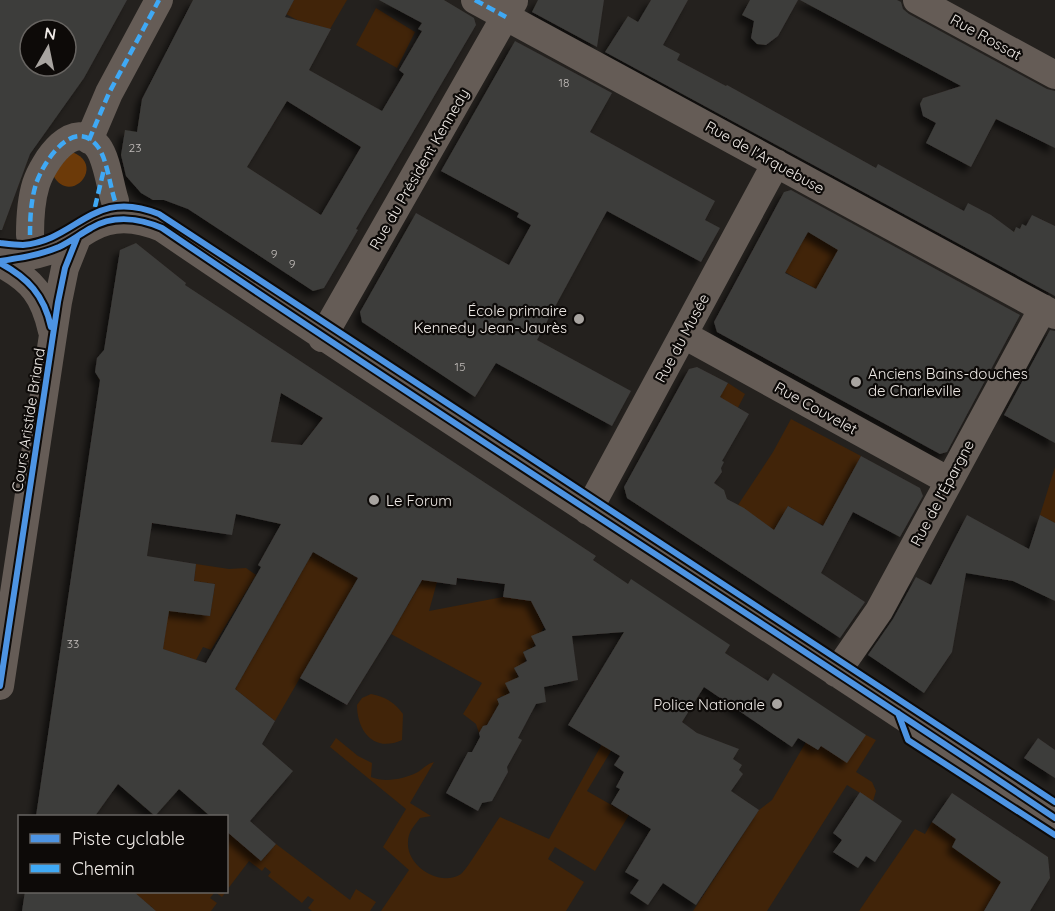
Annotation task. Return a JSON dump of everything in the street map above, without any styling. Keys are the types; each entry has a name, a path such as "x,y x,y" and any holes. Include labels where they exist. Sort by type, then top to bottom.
{"street":[{"path":"105,204 96,151 109,93 159,0"},
{"name":"Rue de l'Arquebuse","path":"475,0 510,8 776,163 1049,312"},
{"name":"Rue Rossat","path":"917,0 1055,75"},
{"name":"Rue du Président Kennedy","path":"322,338 510,8"},
{"path":"30,235 32,199 42,169 53,154 69,138 80,136 96,151"},
{"name":"Rue du Musée","path":"588,511 776,163"},
{"path":"0,262 37,255 61,246 100,224 120,220 148,222 162,228 322,338 1055,818"},
{"name":"Cours Aristide Briand","path":"0,686 64,268 77,238"},
{"name":"Cours Aristide Briand","path":"0,262 20,275 35,289 46,309 53,336"},
{"name":"Rue de l'Épargne","path":"836,673 879,611 949,481 1049,312"},
{"name":"Rue Couvelet","path":"684,335 949,481"}],"shaded area":[{"path":"294,0 347,0 330,29 297,20 286,14"},
{"path":"376,8 415,32 397,68 356,45"},
{"path":"72,152 82,158 86,166 86,173 76,185 68,187 60,184 53,175"},
{"path":"827,222 847,233 835,256 839,257 816,289 785,272 808,232 818,238"},
{"path":"728,383 745,394 728,427 724,401 720,396"},
{"path":"791,419 861,456 836,502 826,527 788,506 774,530 738,505 773,452"},
{"path":"1055,467 1055,523 1040,515"},
{"path":"313,552 358,578 275,721 235,689"},
{"path":"196,564 229,569 246,568 256,575 211,650 203,647 196,660 163,649 169,600 178,612 210,616 215,584 194,581"},
{"path":"427,572 437,582 429,611 503,597 515,598 517,585 546,618 540,619 544,627 531,651 528,649 523,652 526,659 523,666 514,668 518,676 506,698 502,696 497,699 499,704 487,725 483,726 479,733 476,724 463,714 482,683 391,634"},
{"path":"371,694 389,701 403,714 402,740 383,744 369,737 364,731 357,705 362,698"},
{"path":"866,735 876,740 856,772 872,782 876,791 873,801 847,785 767,911 693,911 759,810 772,800 806,742 818,750 821,746"},
{"path":"336,738 358,756 372,763 371,777 376,779 407,777 434,762 410,803 431,816 420,818 410,832 408,842 412,859 418,866 434,876 452,878 461,874 500,817 549,839 602,744 611,751 587,791 629,815 595,871 555,847 548,859 584,882 566,911 381,911 409,870 383,847 406,809 330,747"},
{"path":"932,822 956,839 952,847 1001,882 984,911 859,911 915,829 925,834"},
{"path":"228,832 261,861 276,844 350,900 356,889 376,902 370,911 312,911 308,908 314,900 308,896 302,903 268,876 271,872 265,867 262,871 249,861 228,889"},
{"path":"134,893 214,893 210,898 217,903 211,911 153,911 154,909"}],"building":[{"path":"0,0 127,0 84,78 30,154 2,230 0,230"},
{"path":"193,0 294,0 285,17 331,29 309,70 382,111 404,74 399,70 422,31 418,29 422,23 379,0 444,0 474,18 476,25 356,229 358,230 324,288 313,291 188,209 164,200 153,200 141,193 126,176 121,155 125,130 137,132 142,99","holes":["287,101 361,147 321,215 247,167"]},
{"path":"538,0 604,0 597,47 532,12"},
{"path":"651,0 688,0 663,45 680,54 677,60 727,85 876,168 878,164 964,211 968,203 991,215 1014,232 1016,227 1020,229 1022,224 1026,226 1032,215 1055,226 1055,296 605,52 628,16 638,22"},
{"path":"750,0 798,0 778,36 766,45 757,44 751,38 754,21 742,15"},
{"path":"800,0 897,0 909,14 1047,89 1055,91 1055,148 996,119 971,167 926,143 936,123 923,116 920,104 923,98 961,86"},
{"path":"515,41 612,93 590,132 715,201 705,220 720,228 701,262 607,211 537,340 631,391 612,426 496,363 475,397 362,322 360,312 416,213 509,265 531,225 517,217 519,213 441,171"},
{"path":"791,190 1020,315 947,452 940,454 717,332 714,322 784,192","holes":["808,232 838,250 816,289 785,273"]},
{"path":"136,243 186,283 185,285 596,556 593,560 628,584 631,579 730,645 725,653 768,681 773,673 866,735 847,763 821,746 818,750 798,738 792,747 704,687 682,722 697,733 739,749 733,759 742,765 739,770 743,774 731,791 759,810 696,905 663,883 648,905 630,893 639,880 625,872 651,829 611,804 620,789 616,787 624,772 614,765 620,756 568,725 624,632 572,636 578,680 544,687 546,702 536,704 518,738 522,740 507,767 508,772 492,801 482,803 478,811 446,793 468,752 472,752 483,726 487,725 499,704 497,699 510,693 505,683 519,677 514,668 527,661 523,652 536,646 531,636 546,630 531,601 503,597 505,584 457,578 456,585 422,580 347,705 300,678 358,578 313,552 235,689 275,721 262,744 293,771 250,821 276,844 261,861 228,833 228,815 209,815 179,789 156,815 118,784 96,815 36,815 100,380 95,372 97,358 104,350 120,250","holes":["281,393 323,418 302,445 271,442","236,514 281,524 258,565 261,567 206,663 163,649 169,611 210,616 215,584 194,581 196,564 147,556 152,523 232,535"]},
{"path":"1050,330 1055,331 1055,443 1004,415"},
{"path":"697,367 728,383 720,397 749,414 722,461 724,462 722,472 714,483 724,490 727,499 744,508 774,530 788,506 823,526 861,456 920,488 923,496 900,537 853,512 821,573 865,602 840,638 627,498 624,487 689,369"},
{"path":"967,515 1029,549 1040,515 1055,523 1055,601 1013,581 966,573 952,652 924,693 868,655 893,619 916,577 931,585"},
{"path":"1038,738 1055,750 1055,778 1024,758"},
{"path":"860,792 902,821 875,862 866,856 858,868 833,852 842,840 833,833"},
{"path":"952,793 1048,857 1050,878 1030,911 984,911 1001,882 952,847 956,839 932,822"},
{"path":"25,893 135,893 156,911 22,911"}],"marked path":[{"path":"89,140 109,93 159,0"},
{"path":"475,0 506,17"},
{"path":"30,235 36,184 52,154 70,139 79,136 89,138 98,147 106,165 115,201"},
{"path":"95,207 104,169"}],"cycle path":[{"path":"0,243 23,245 42,241 101,211 117,207 136,207 159,214 1055,802"},
{"path":"0,261 52,250 108,221 135,220 162,228 384,377 1055,818"},
{"path":"0,686 58,302 65,268 77,238"},
{"path":"0,263 27,281 44,306 51,327"},
{"path":"898,713 908,740 1055,835"}],"place":[{"name":"École primaire Kennedy Jean-Jaurès","path":"579,319"},
{"name":"Anciens Bains-douches de Charleville","path":"856,382"},
{"name":"Le Forum","path":"374,500"},
{"name":"Police Nationale","path":"777,704"}]}
